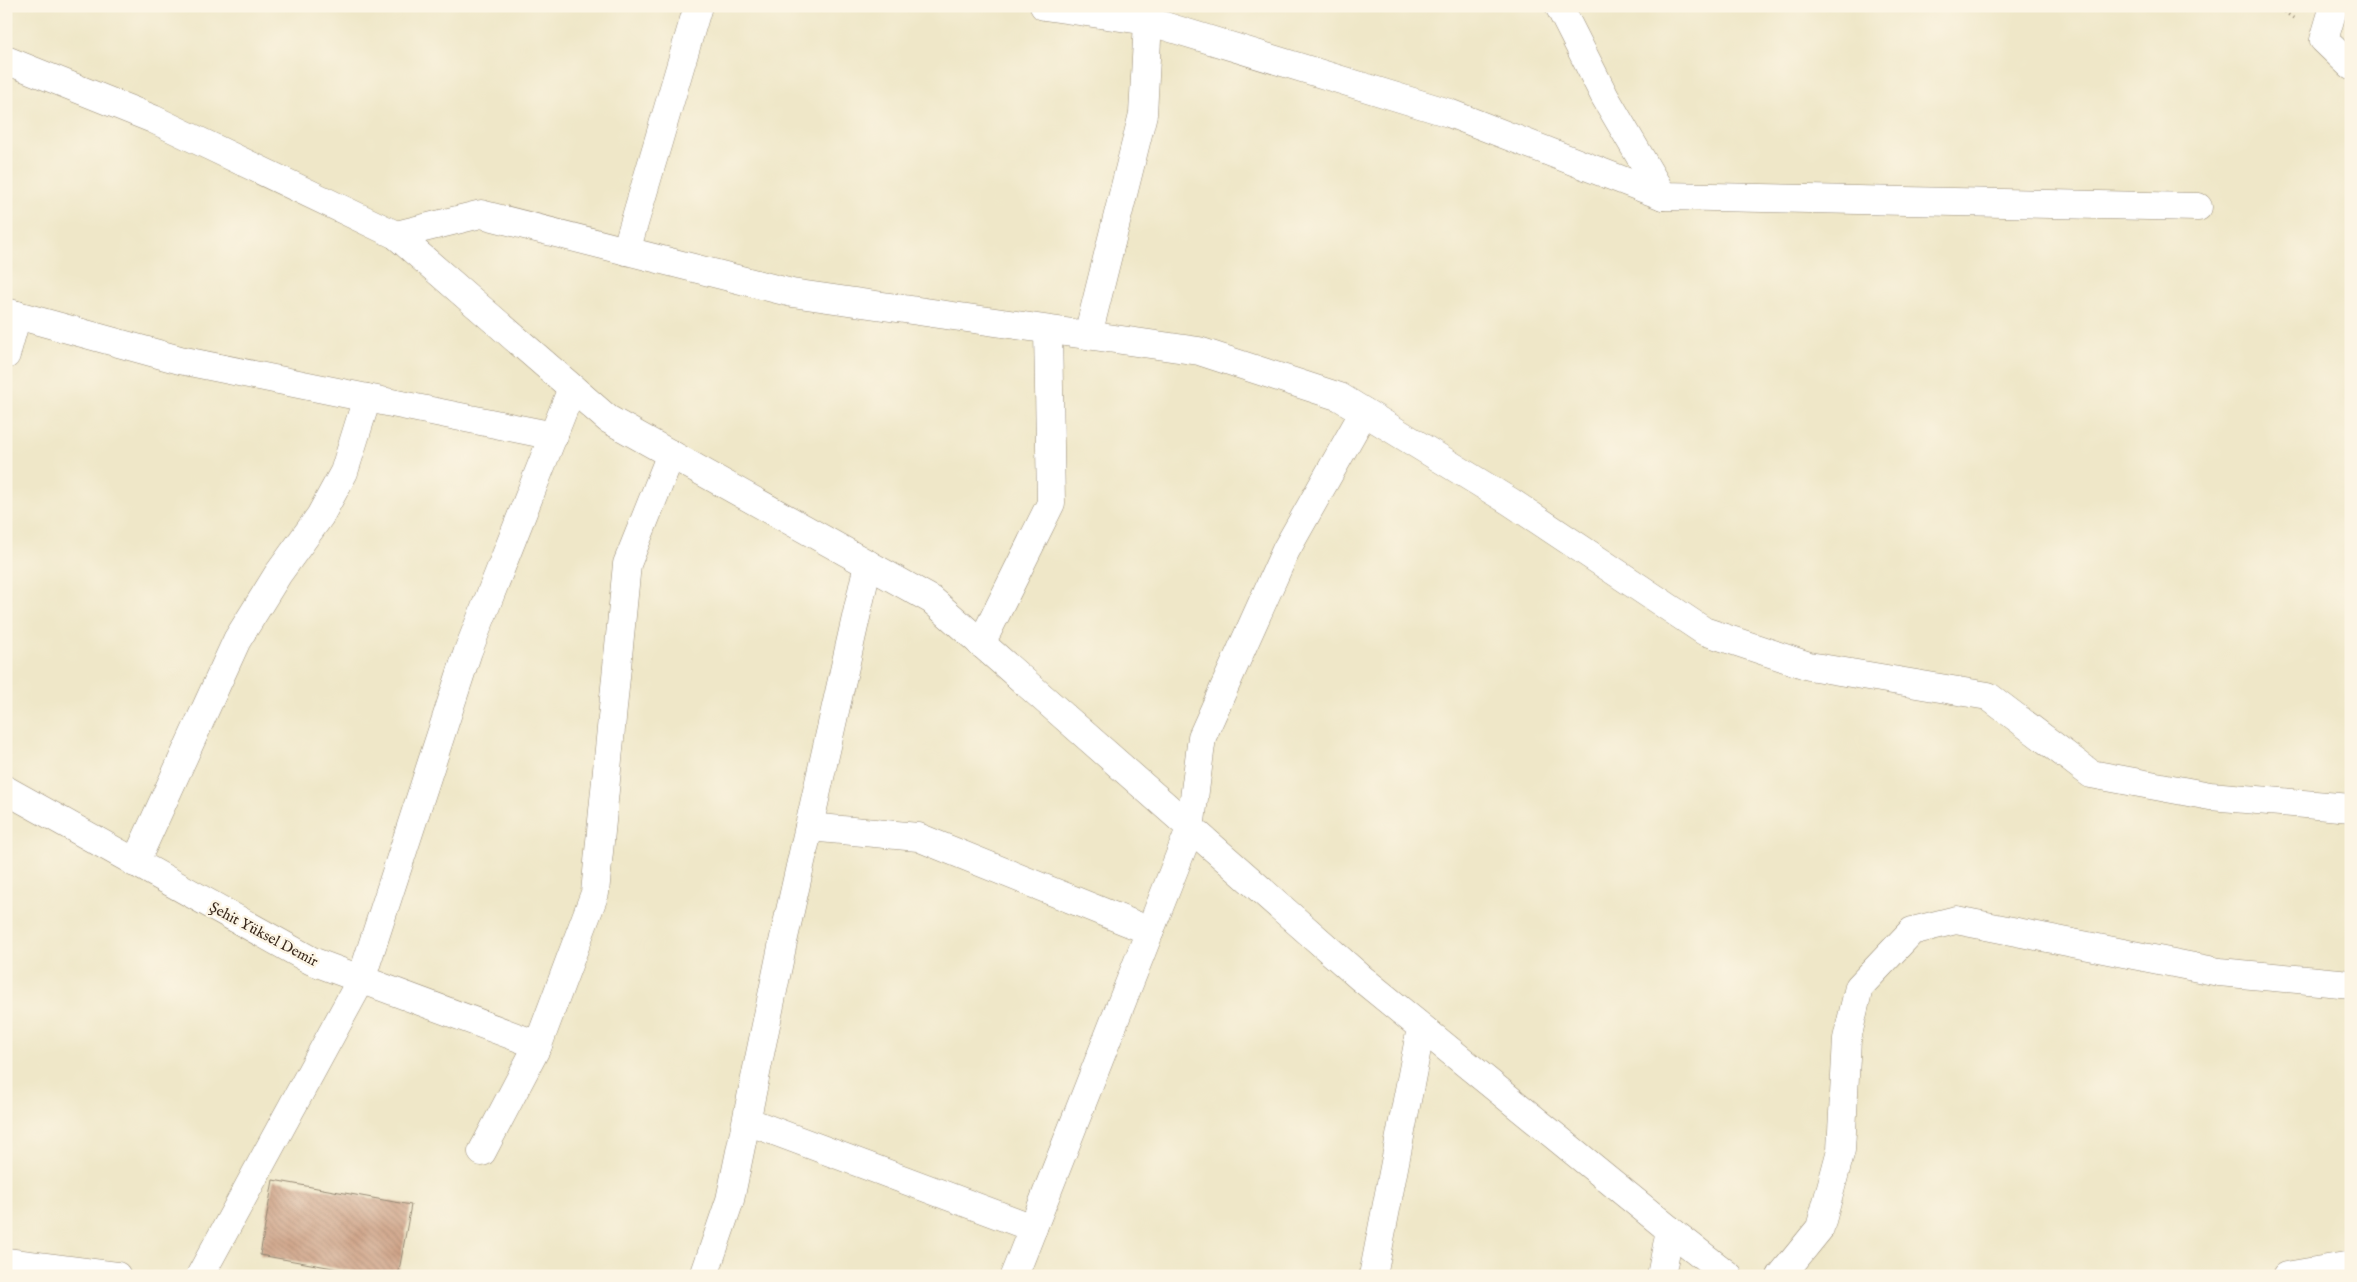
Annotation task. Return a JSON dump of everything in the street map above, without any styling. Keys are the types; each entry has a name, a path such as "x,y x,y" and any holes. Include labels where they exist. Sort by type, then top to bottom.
{"street":[{"path":"626,251 698,6"},
{"path":"1044,6 1148,21 1448,113 1663,196 2198,207"},
{"path":"1558,6 1605,97 1663,196"},
{"path":"2334,6 2324,40 2351,66"},
{"path":"1088,335 1143,114 1148,21"},
{"path":"6,60 152,119 396,235 608,419 932,600 1361,978 1729,1276"},
{"path":"396,235 481,214 792,293 1199,351 1340,397 1511,502 1704,631 1809,666 1988,696 2091,774 2210,796 2351,808"},
{"path":"6,355 12,313 180,360 554,436"},
{"path":"982,644 1051,503 1048,330"},
{"path":"200,1276 361,980 468,651 572,388"},
{"path":"135,863 237,640 278,574 320,516 344,472 367,398"},
{"path":"1014,1276 1190,829 1202,737 1286,550 1364,412"},
{"path":"482,1152 538,1045 595,893 627,564 671,454"},
{"path":"704,1276 730,1200 868,564"},
{"name":"Şehit Yüksel Demir","path":"6,790 312,961 538,1045"},
{"path":"810,827 918,836 1150,931"},
{"path":"1781,1276 1820,1228 1841,1150 1847,1039 1859,987 1912,931 1956,920 2219,972 2351,984"},
{"path":"1373,1276 1421,1028"},
{"path":"746,1120 1033,1228"},
{"path":"1661,1276 1670,1230"},
{"path":"6,1262 117,1276"},
{"path":"2286,1276 2351,1265"}],"building":[{"path":"273,1180 411,1205 398,1276 378,1276 260,1255"}]}
